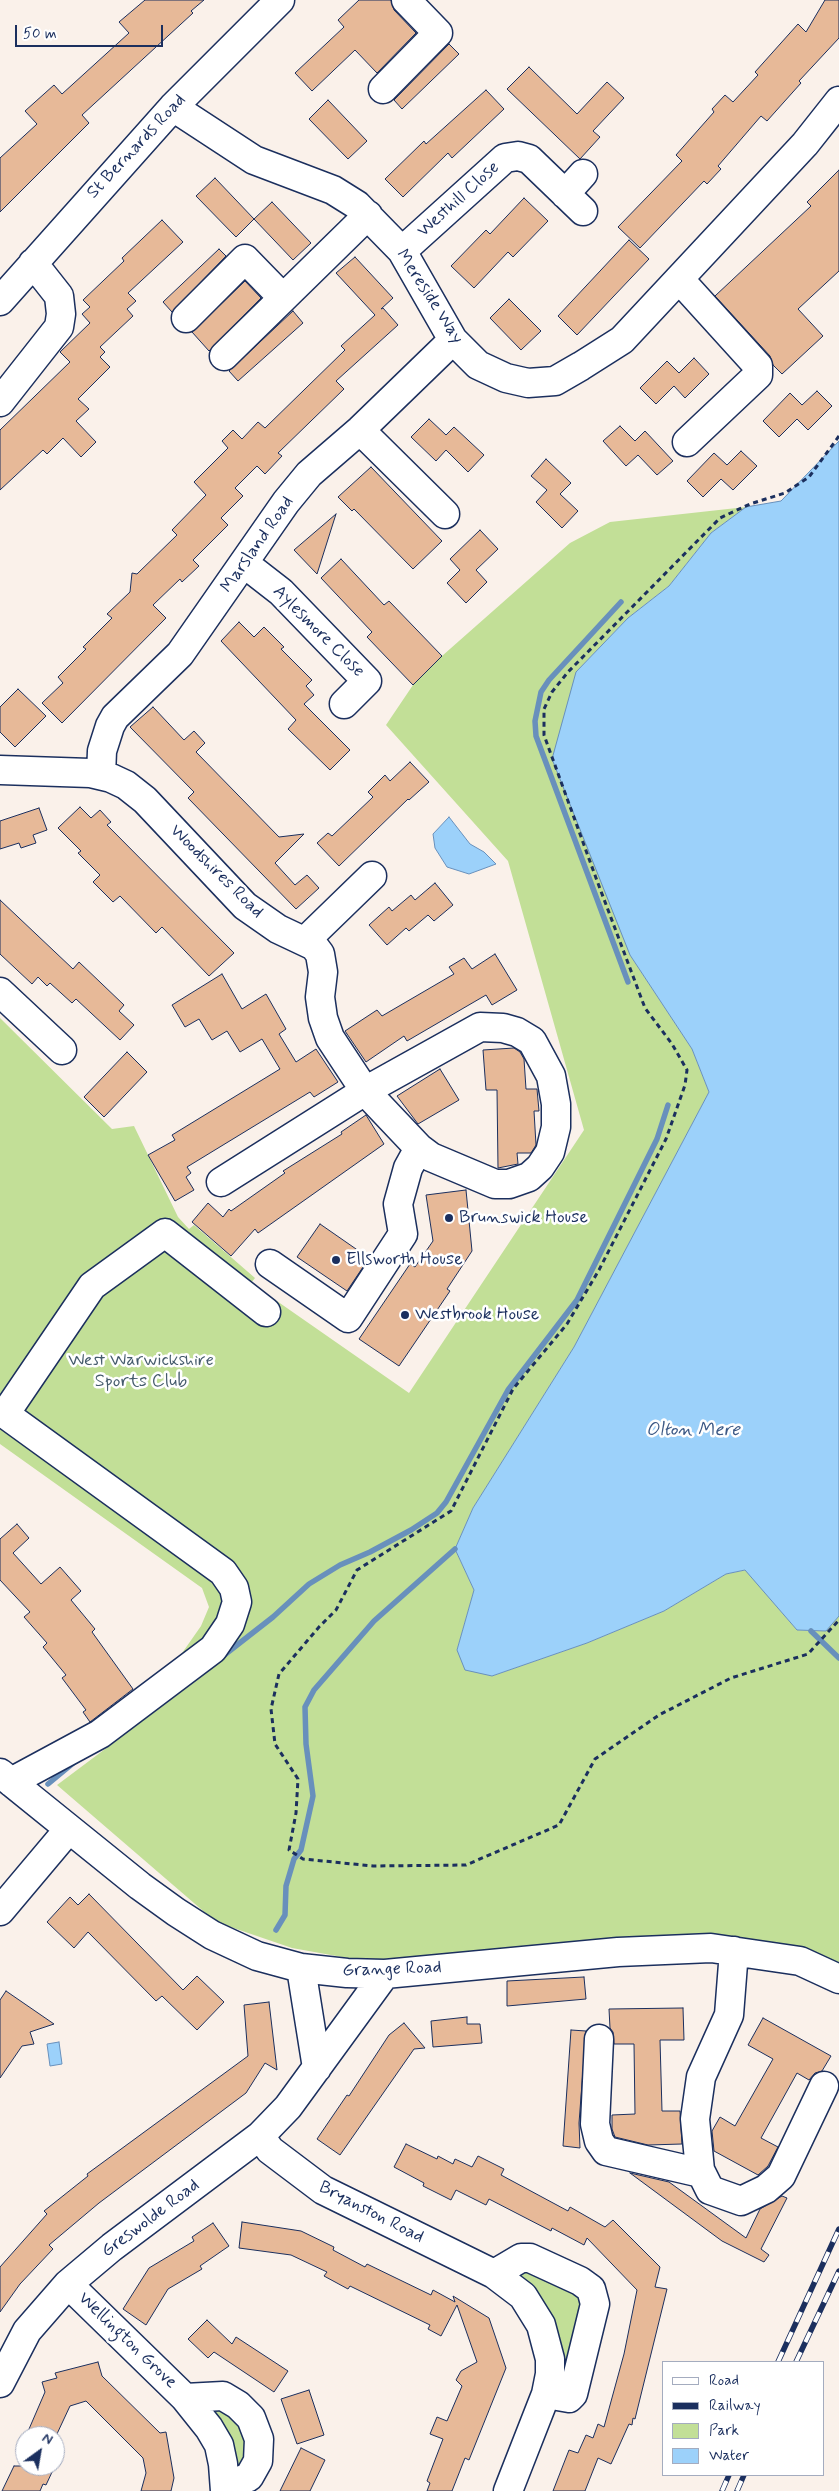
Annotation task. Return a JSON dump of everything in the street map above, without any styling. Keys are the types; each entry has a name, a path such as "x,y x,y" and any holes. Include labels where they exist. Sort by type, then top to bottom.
{"street":[{"name":"St Bernards Road","path":"0,301 173,107 280,0"},
{"path":"383,89 438,33 406,0"},
{"name":"Mereside Way","path":"173,107 254,160 333,190 357,205 402,251 453,340 478,365 506,378 528,383 555,381 622,340 805,144 839,100"},
{"name":"Westhill Close","path":"402,251 505,158 518,156 529,159 574,202 583,174"},
{"path":"224,356 368,215"},
{"path":"186,318 245,259 283,298"},
{"path":"0,402 60,327 59,296 33,262"},
{"path":"680,280 758,366 758,375 687,442"},
{"name":"Marsland Road","path":"101,775 102,751 115,717 180,654 245,564 275,518 309,474 360,430 453,340"},
{"path":"360,430 445,514"},
{"name":"Aylesmore Close","path":"245,564 281,592 367,681 344,704"},
{"name":"Woodshires Road","path":"0,770 101,775 126,785 145,800 245,906 278,929 305,941 320,954 323,972 320,996 323,1018 330,1038 365,1091 413,1158 431,1157 495,1184 509,1184 529,1177 540,1167 550,1152 556,1127 556,1104 551,1076 532,1041 517,1032 503,1028 480,1028 365,1091 220,1182"},
{"path":"305,941 372,876"},
{"path":"0,992 62,1050"},
{"path":"270,1264 348,1318 403,1234 398,1204 413,1158"},
{"path":"5,1778 100,1734 213,1649 230,1624 237,1602 234,1588 223,1572 2,1412 92,1286 166,1234 266,1312"},
{"name":"Grange Road","path":"5,1778 140,1886 212,1935 257,1956 301,1968 346,1974 385,1974 667,1949 711,1948 800,1961 839,1979"},
{"path":"0,1911 69,1829"},
{"path":"734,1950 729,2015 701,2077 695,2119 701,2173 710,2190 741,2201 766,2189 781,2176 824,2086"},
{"path":"301,1968 317,2068"},
{"name":"Greswolde Road","path":"0,2383 27,2331 68,2284 112,2247 260,2136 288,2107 385,1974"},
{"path":"599,2039 595,2124 599,2141 606,2151 701,2173"},
{"name":"Bryanston Road","path":"260,2136 270,2150 323,2190 494,2274 523,2296 542,2325 550,2359 546,2394 508,2491"},
{"path":"494,2274 521,2258 530,2258 580,2281 591,2289 595,2304 574,2394 569,2398 546,2394"},
{"name":"Wellington Grove","path":"68,2284 185,2398 209,2428 219,2445 226,2489 249,2477 258,2461 259,2439 251,2418 238,2405 223,2396 185,2398"}],"path":[{"path":"291,1854 303,1859 373,1866 466,1866 559,1825 595,1759 659,1715 731,1678 808,1654 839,1620"}],"green space":[{"name":"West Warwickshire Sports Club","path":"746,507 711,533 669,586 628,618 576,672 630,955 692,1049 709,1092 574,1347 473,1508 455,1549 474,1590 457,1650 492,1676 587,1643 664,1611 726,1574 746,1570 797,1630 826,1631 839,1616 839,1965 812,1956 381,1964 292,1948 216,1922 57,1785 200,1678 233,1640 194,1681 173,1666 201,1626 209,1607 202,1588 0,1444 0,1018 112,1129 134,1126 178,1217 189,1229 194,1225 255,1278 251,1283 409,1393 584,1130 508,861 386,725 413,685 442,656 570,543 610,522"},
{"path":"522,2266 589,2296 564,2384 550,2312 533,2287 519,2274"},
{"path":"210,2402 240,2413 252,2462 235,2469 210,2413"}],"water":[{"name":"Olton Mere","path":"839,441 839,1616 826,1631 797,1630 745,1570 726,1574 664,1611 587,1643 492,1676 465,1670 457,1650 474,1590 455,1549 473,1508 574,1347 709,1092 692,1049 630,955 552,759 576,672 628,618 669,586 711,533 746,507 781,501"},
{"path":"449,817 470,844 484,852 496,864 469,874 447,867 435,848 433,834"},
{"path":"59,2042 62,2064 50,2066 47,2044"}],"building":[{"path":"145,0 204,0 191,11 193,13 82,115 89,123 0,212 0,158 37,124 25,111 54,85 62,94 129,33 119,22"},
{"path":"359,0 391,0 394,10 416,33 377,73 355,50 312,91 295,73 344,27 338,20"},
{"path":"825,0 839,0 839,38 799,81 801,83 767,121 761,116 718,166 721,169 707,184 704,181 640,248 618,227 682,161 676,155 714,112 712,109 725,95 733,102 758,75 755,72 798,24 806,32"},
{"path":"449,44 459,54 402,109 394,100"},
{"path":"529,67 577,114 607,82 624,98 593,131 600,137 580,159 507,89"},
{"path":"486,90 504,109 452,158 448,153 403,197 385,179 424,141 426,144"},
{"path":"328,100 367,141 348,159 309,119"},
{"path":"839,170 839,271 798,309 823,336 782,374 773,365 770,356 715,296 811,206 807,202"},
{"path":"215,178 254,219 236,237 196,196"},
{"path":"524,198 548,221 513,257 508,252 474,288 451,266 486,230 490,234"},
{"path":"272,202 311,243 293,260 254,219"},
{"path":"162,220 183,242 128,293 136,301 127,309 133,316 100,347 105,352 100,357 110,367 78,399 89,409 76,421 96,442 81,457 63,438 47,454 43,450 0,490 0,430 70,362 60,352 90,323 82,314 90,307 83,300 124,261 122,258"},
{"path":"629,240 649,259 577,335 558,316"},
{"path":"219,249 226,256 172,312 163,302"},
{"path":"355,257 393,298 381,309 383,308 398,325 336,381 344,389 278,453 282,456 265,474 257,466 235,488 243,496 221,518 228,525 193,560 199,566 182,582 180,579 153,605 166,618 62,723 42,703 63,683 58,677 86,649 83,647 112,618 107,614 130,592 132,573 137,574 177,535 172,530 206,495 194,482 228,448 222,441 233,430 242,439 258,422 265,428 345,350 341,346 375,315 336,273"},
{"path":"245,281 261,298 209,351 192,332"},
{"path":"509,299 541,331 521,350 490,318"},
{"path":"293,311 303,323 238,381 229,371"},
{"path":"694,358 709,374 685,398 674,386 656,404 640,388 667,361 679,373"},
{"path":"817,391 832,406 808,430 797,419 779,437 763,421 790,393 802,405"},
{"path":"429,419 446,435 454,427 484,455 468,472 446,450 436,461 411,437"},
{"path":"620,426 635,441 645,431 673,461 657,475 638,455 626,466 603,441"},
{"path":"741,451 757,466 733,490 721,479 703,497 687,481 714,453 727,465"},
{"path":"546,459 571,483 560,494 578,511 562,528 536,502 547,490 531,476"},
{"path":"371,467 442,541 413,569 354,509 352,511 338,497"},
{"path":"336,514 317,574 294,550"},
{"path":"480,530 498,549 476,570 487,582 466,603 447,583 460,570 450,559"},
{"path":"341,559 384,605 389,601 442,656 413,685 367,637 372,632 321,578"},
{"path":"239,622 254,637 264,627 284,647 281,649 312,680 306,686 314,695 304,704 350,750 330,770 288,729 296,720 221,641"},
{"path":"18,689 46,716 15,747 0,732 0,707"},
{"path":"153,707 184,740 194,731 205,743 196,752 279,837 304,834 275,863 295,885 307,875 319,888 296,909 188,798 194,792 130,727"},
{"path":"410,762 429,782 408,799 339,866 317,843 328,833 332,836 373,797 368,792 385,775 390,781"},
{"path":"80,807 91,818 100,810 111,822 107,825 234,953 209,976 162,927 156,933 120,896 113,902 93,882 100,875 78,853 81,851 58,828"},
{"path":"39,808 47,830 33,835 36,843 21,848 19,843 0,849 0,821"},
{"path":"435,883 453,905 434,921 428,915 409,931 406,928 387,945 369,925 389,907 392,911 411,895 415,900"},
{"path":"0,900 73,969 79,962 124,1005 119,1011 134,1025 120,1040 76,999 72,1003 50,983 47,986 38,977 32,984 0,954"},
{"path":"495,954 517,990 492,1005 486,995 407,1041 404,1036 366,1062 345,1031 377,1010 382,1016 454,974 449,967 464,958 472,969"},
{"path":"222,974 242,1009 266,994 286,1029 279,1034 296,1062 316,1049 338,1082 314,1097 310,1092 187,1167 191,1173 186,1177 194,1190 175,1201 148,1155 175,1140 172,1135 280,1069 262,1039 240,1052 227,1031 212,1040 199,1019 185,1027 172,1005"},
{"path":"514,1048 520,1052 524,1059 526,1089 537,1089 539,1111 534,1111 536,1145 531,1153 517,1153 518,1164 498,1168 497,1090 486,1090 483,1050"},
{"path":"127,1052 147,1072 104,1117 84,1097"},
{"path":"440,1069 459,1100 418,1124 397,1096"},
{"path":"366,1115 384,1144 258,1233 255,1229 231,1256 192,1222 208,1203 223,1217 229,1209 231,1211 285,1173 283,1171 342,1134 341,1132"},
{"path":"466,1190 472,1251 447,1289 450,1291 399,1366 359,1339 410,1264 415,1267 433,1241 426,1195"},
{"name":"Ellsworth House","path":"320,1224 369,1258 347,1291 297,1257"},
{"path":"17,1524 29,1538 13,1553 41,1584 60,1567 81,1591 71,1600 95,1629 92,1632 133,1689 90,1722 83,1712 86,1710 62,1678 66,1675 43,1647 47,1643 24,1617 30,1612 0,1580 0,1539"},
{"path":"89,1894 183,1990 197,1976 224,2002 197,2030 162,1996 156,2001 88,1932 74,1948 47,1922 70,1897 78,1905"},
{"path":"584,1977 586,1999 507,2006 507,1981"},
{"path":"6,1991 54,2024 30,2032 34,2044 22,2046 0,2078 0,2000"},
{"path":"269,2002 277,2070 265,2063 246,2093 99,2203 49,2245 53,2249 20,2284 0,2312 0,2267 47,2214 44,2211 88,2176 87,2174 248,2056 244,2005"},
{"path":"683,2008 684,2040 660,2040 662,2111 680,2111 682,2144 648,2145 615,2137 612,2129 612,2115 635,2114 634,2044 614,2044 613,2032 610,2028 609,2009"},
{"path":"467,2017 467,2024 480,2024 482,2043 433,2047 431,2021"},
{"path":"763,2018 831,2056 822,2071 815,2073 809,2080 797,2073 761,2138 778,2147 768,2166 758,2175 714,2151 712,2131 720,2117 735,2126 773,2059 748,2045"},
{"path":"404,2023 425,2048 414,2049 340,2155 317,2139 347,2095 349,2096 389,2035"},
{"path":"571,2030 586,2031 579,2123 580,2148 563,2146"},
{"path":"406,2144 437,2159 438,2156 453,2164 455,2159 472,2167 478,2156 504,2169 501,2175 568,2211 570,2207 605,2227 613,2220 660,2267 655,2287 667,2289 635,2419 633,2418 632,2425 629,2424 611,2464 598,2458 585,2491 553,2491 569,2450 578,2453 586,2435 593,2438 598,2424 604,2427 624,2354 637,2290 587,2238 584,2245 552,2228 551,2231 489,2199 486,2205 456,2190 451,2200 423,2186 424,2183 394,2167"},
{"path":"630,2173 669,2182 746,2238 760,2209 782,2196 787,2198 761,2249 769,2255 764,2262 722,2241"},
{"path":"242,2222 301,2231 334,2247 333,2250 365,2267 367,2264 431,2295 433,2290 455,2302 453,2296 489,2318 506,2368 469,2460 465,2458 452,2491 427,2491 430,2483 427,2481 443,2439 430,2434 437,2417 447,2421 462,2386 456,2380 461,2371 477,2362 457,2305 441,2336 428,2329 430,2325 350,2286 348,2289 324,2276 327,2272 291,2255 239,2248"},
{"path":"213,2223 229,2246 200,2266 202,2269 168,2289 146,2325 123,2309 149,2268 194,2241 192,2237"},
{"path":"207,2320 232,2344 236,2337 288,2371 274,2392 214,2352 208,2358 188,2339"},
{"path":"98,2362 102,2376 160,2433 166,2432 174,2478 171,2491 141,2491 146,2473 143,2458 86,2401 70,2406 61,2426 30,2426 45,2392 42,2382 57,2378 55,2373"},
{"path":"309,2390 324,2435 297,2444 281,2399"},
{"path":"301,2448 325,2460 310,2491 280,2491"},
{"path":"14,2466 15,2476 50,2476 46,2485 43,2484 40,2491 2,2491"}],"waterway":[{"path":"621,602 549,680 541,692 535,721 536,736 628,982"},
{"path":"223,1656 273,1617 309,1584 340,1565 370,1552 411,1530 437,1513 446,1502 508,1390 577,1300 657,1139 668,1105"},
{"path":"276,1930 285,1915 286,1886 294,1859 301,1850 313,1796 306,1744 305,1707 314,1690 374,1621 455,1549"},
{"path":"811,1631 839,1658"},
{"path":"48,1784 77,1760"}],"railway":[{"path":"778,2361 839,2229"},
{"path":"796,2361 839,2271"},
{"path":"722,2491 729,2476"},
{"path":"737,2491 744,2476"}],"place":[{"name":"Brunswick House","path":"449,1218"},
{"name":"Ellsworth House","path":"336,1260"},
{"name":"Westbrook House","path":"405,1315"}]}
